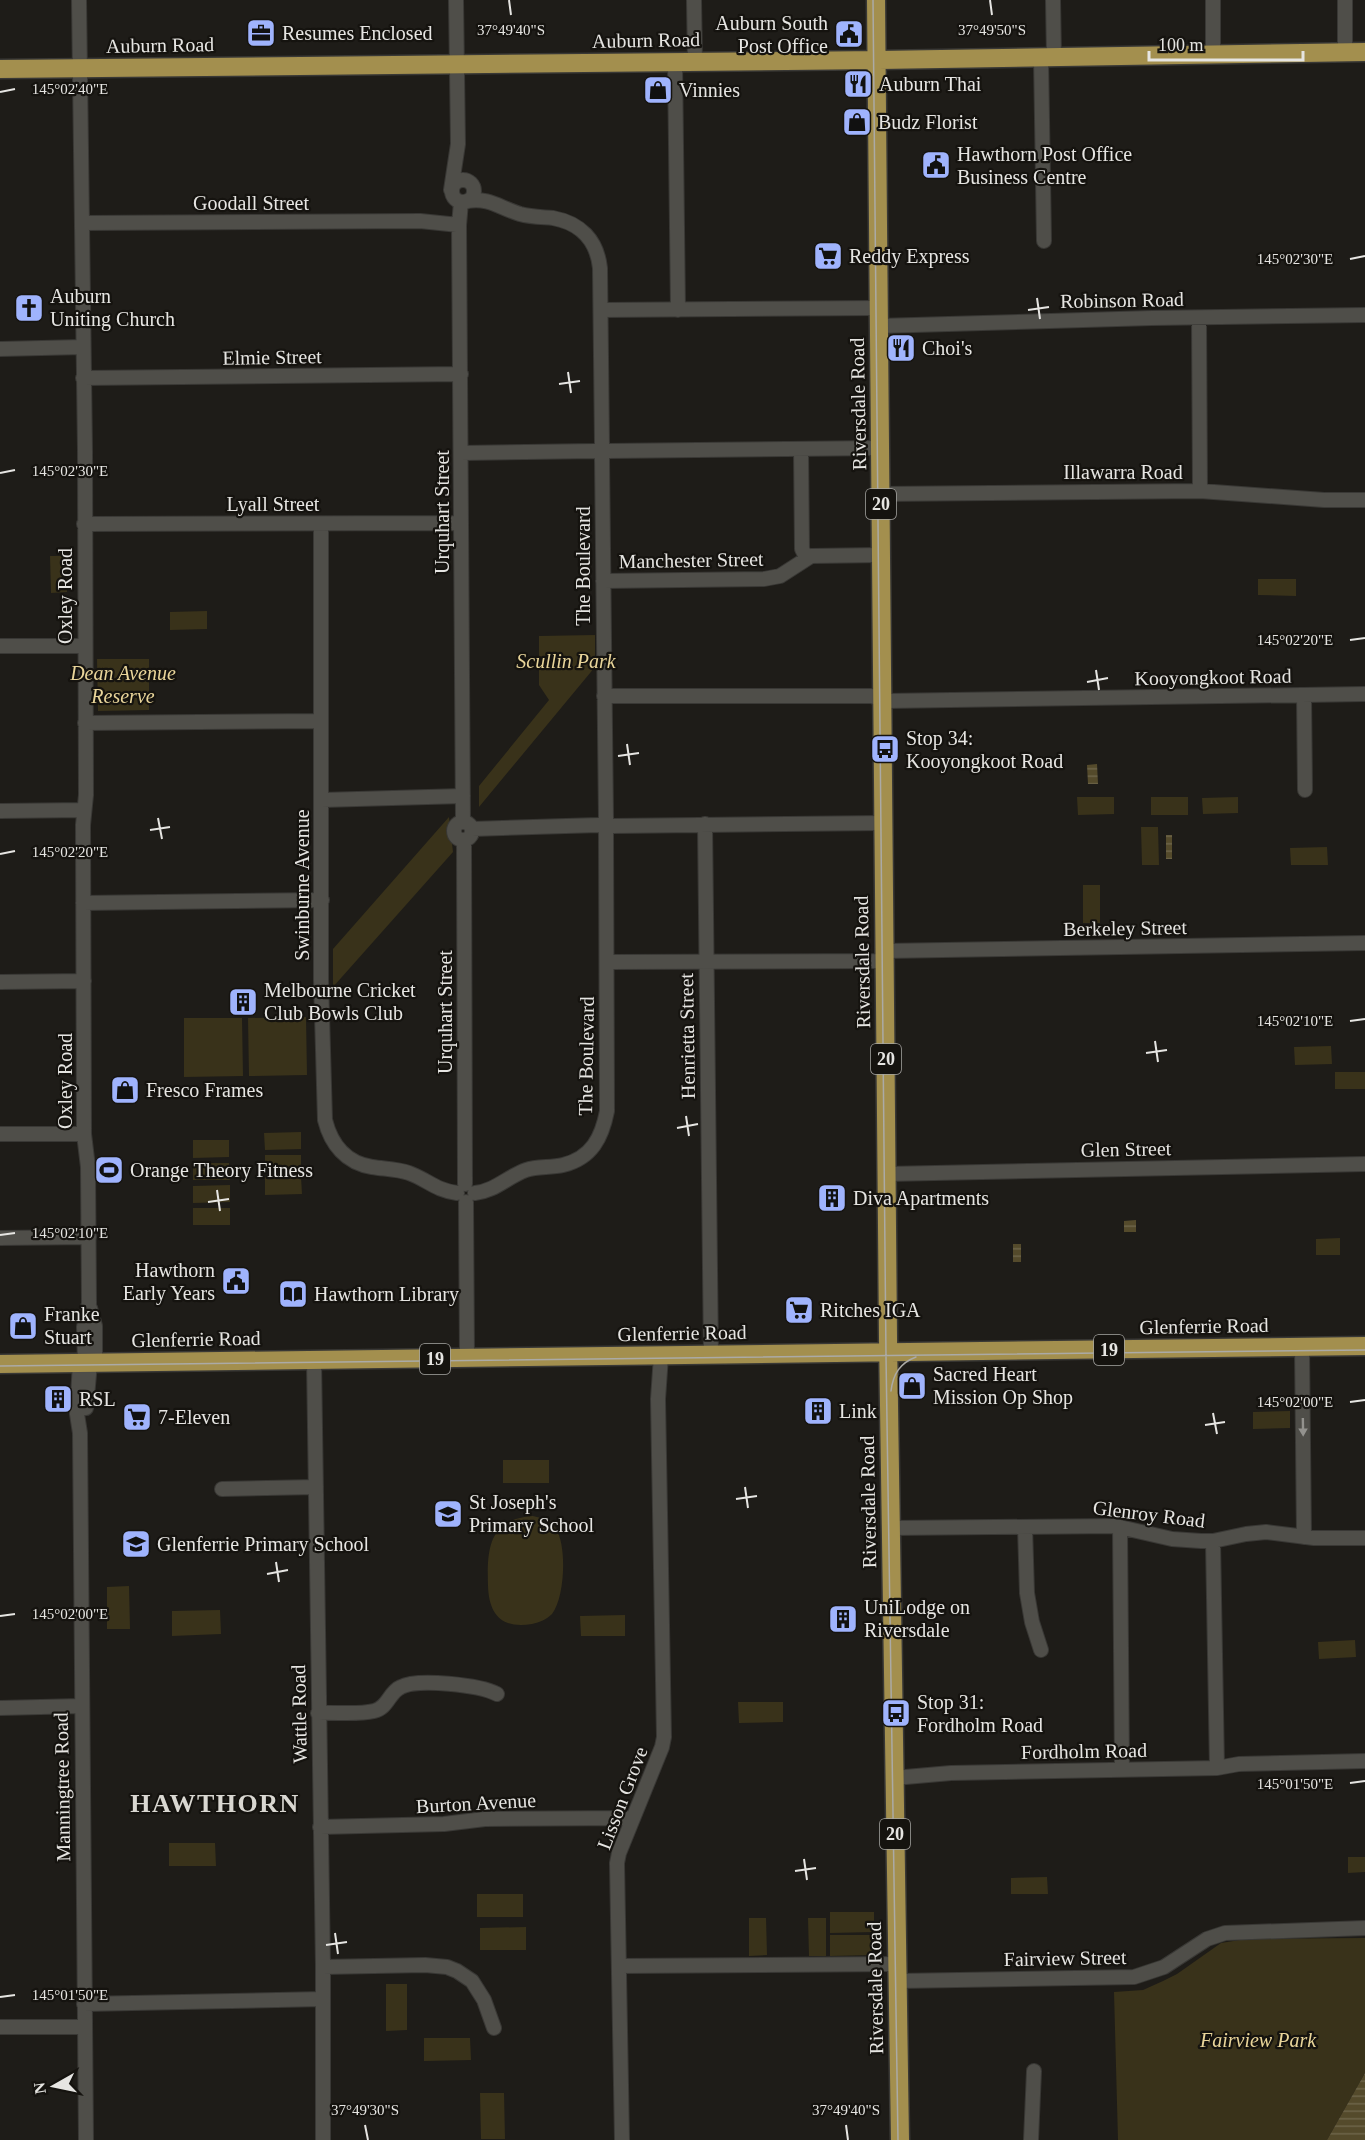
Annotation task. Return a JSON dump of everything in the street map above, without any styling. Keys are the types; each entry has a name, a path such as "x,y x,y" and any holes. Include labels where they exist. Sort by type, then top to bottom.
{"main road":[{"name":"Riversdale Road","path":"876,0 888,1353 900,2140"},
{"name":"Auburn Road","path":"0,69 876,60 1365,52"},
{"name":"Glenferrie Road","path":"0,1364 1365,1346"}],"street":[{"name":"Oxley Road","path":"79,0 85,450 83,903 84,1134 88,1167 89,1237 89,1303 84,1327 87,1363"},
{"path":"456,0 458,144 451,190 461,210"},
{"path":"694,0 694,62"},
{"path":"1044,241 1048,57 1053,0"},
{"path":"1213,0 1213,55"},
{"path":"1345,0 1345,52"},
{"path":"675,62 678,310"},
{"path":"458,144 468,181"},
{"path":"451,190 456,182 462,179 468,181"},
{"name":"The Boulevard","path":"468,181 488,192 507,210"},
{"name":"Urquhart Street","path":"467,1358 461,210 474,193 473,186 468,181"},
{"name":"The Boulevard","path":"461,210 485,200 524,215 562,221 584,232 594,245 599,261 607,962 607,1111 604,1130 594,1146 582,1157 563,1165 527,1170 488,1192 466,1193"},
{"name":"Goodall Street","path":"82,223 420,221 461,210"},
{"name":"Robinson Road","path":"601,310 678,310 879,317 1199,318 1365,315"},
{"path":"1199,318 1200,491"},
{"path":"0,349 83,347"},
{"name":"Elmie Street","path":"83,378 461,374"},
{"path":"461,453 881,448"},
{"path":"801,449 802,549 806,557 881,555"},
{"name":"Illawarra Road","path":"881,494 1200,491 1324,500 1365,500"},
{"name":"Lyall Street","path":"84,524 462,524"},
{"name":"Swinburne Avenue","path":"321,524 321,980 325,1120 332,1140 354,1162 365,1166 406,1172 443,1191 466,1193"},
{"name":"Manchester Street","path":"603,581 764,579 780,576 806,557"},
{"path":"0,646 85,646"},
{"name":"Kooyongkoot Road","path":"604,696 872,696 883,700 1365,694"},
{"path":"1304,695 1305,790"},
{"path":"85,723 321,721"},
{"path":"322,800 463,796"},
{"path":"0,811 84,810"},
{"path":"466,830 705,824 883,823"},
{"name":"Henrietta Street","path":"705,824 711,1356"},
{"path":"83,903 322,900"},
{"name":"Berkeley Street","path":"607,962 705,962 1365,943"},
{"path":"0,982 84,981"},
{"path":"0,1134 84,1134"},
{"name":"Glen Street","path":"887,1174 1365,1164"},
{"path":"0,1238 89,1237"},
{"path":"1302,1347 1304,1537"},
{"name":"Lisson Grove","path":"622,2140 617,1863 664,1737 657,1356"},
{"name":"Wattle Road","path":"314,1360 324,2140"},
{"name":"Manningtree Road","path":"86,2140 80,1434 86,1415 87,1363"},
{"path":"222,1489 316,1487"},
{"path":"1025,1527 1027,1593 1032,1622 1041,1650"},
{"path":"1120,1527 1122,1770"},
{"name":"Glenroy Road","path":"891,1528 1120,1527 1172,1539 1213,1541 1256,1533 1365,1538"},
{"path":"1213,1541 1217,1768"},
{"path":"318,1713 374,1711 383,1707 399,1688 407,1685 456,1684 483,1688 497,1694"},
{"path":"0,1708 81,1706"},
{"name":"Fordholm Road","path":"894,1773 1217,1768 1239,1764 1365,1761"},
{"name":"Fordholm Road","path":"1217,1768 1239,1773 1365,1770"},
{"name":"Burton Avenue","path":"320,1827 444,1824 485,1819 633,1818"},
{"name":"Fairview Street","path":"620,1966 1134,1977 1164,1967 1198,1944 1225,1933 1365,1928"},
{"path":"323,1967 425,1965 447,1967 472,1981 484,2000 494,2028"},
{"path":"84,2004 323,1998"},
{"path":"0,2027 84,2027"},
{"path":"1031,2140 1034,2071"}],"green space":[{"path":"50,556 67,556 67,592 51,593"},
{"path":"1258,579 1296,579 1296,596 1258,595"},
{"path":"207,611 207,629 170,630 170,612"},
{"name":"Scullin Park","path":"595,635 595,667 479,807 479,786 549,700 539,685 539,636"},
{"name":"Dean Avenue Reserve","path":"97,659 149,659 149,710 98,711"},
{"path":"1077,797 1114,797 1114,814 1078,815"},
{"path":"1151,797 1188,797 1188,815 1151,815"},
{"path":"1238,797 1238,813 1203,814 1202,798"},
{"path":"449,817 453,852 333,987 333,949"},
{"path":"1141,827 1158,827 1159,865 1142,865"},
{"path":"1327,847 1328,865 1291,865 1290,848"},
{"path":"1083,885 1100,885 1100,923 1083,923"},
{"path":"306,1017 307,1075 249,1076 248,1018"},
{"path":"184,1018 242,1018 243,1076 184,1077"},
{"path":"1331,1046 1332,1064 1295,1065 1294,1047"},
{"path":"1335,1072 1365,1072 1365,1089 1335,1089"},
{"path":"301,1132 301,1149 265,1150 264,1133"},
{"path":"193,1140 229,1140 229,1157 193,1158"},
{"path":"265,1155 301,1155 301,1172 265,1172"},
{"path":"193,1163 229,1163 230,1180 193,1180"},
{"path":"265,1177 301,1177 302,1194 265,1195"},
{"path":"230,1185 230,1202 193,1203 193,1186"},
{"path":"193,1208 230,1208 230,1225 193,1225"},
{"path":"1340,1238 1340,1255 1316,1255 1316,1239"},
{"path":"1290,1411 1290,1428 1253,1429 1253,1412"},
{"path":"503,1460 549,1460 549,1483 503,1483"},
{"path":"533,1516 552,1523 560,1537 563,1571 560,1596 552,1614 540,1622 513,1624 499,1618 491,1605 488,1586 490,1549 493,1539 507,1523 518,1518"},
{"path":"129,1586 130,1629 107,1629 107,1587"},
{"path":"220,1610 221,1634 172,1636 172,1611"},
{"path":"625,1615 625,1636 581,1636 580,1616"},
{"path":"1355,1640 1356,1657 1319,1659 1318,1642"},
{"path":"738,1702 783,1702 783,1722 739,1723"},
{"path":"169,1843 215,1843 216,1866 169,1866"},
{"path":"1348,1857 1365,1857 1365,1872 1348,1873"},
{"path":"1047,1877 1048,1894 1011,1894 1011,1878"},
{"path":"477,1894 523,1894 523,1917 477,1917"},
{"path":"830,1912 874,1912 874,1932 830,1933"},
{"path":"749,1918 766,1918 767,1955 749,1956"},
{"path":"808,1918 826,1918 826,1956 809,1956"},
{"path":"526,1927 526,1950 480,1950 480,1928"},
{"path":"830,1935 874,1935 875,1955 830,1956"},
{"name":"Fairview Park","path":"1365,1938 1365,2073 1327,2140 1118,2140 1114,1992 1143,1990 1163,1981 1177,1974 1221,1943 1246,1939"},
{"path":"386,1984 407,1984 407,2030 386,2031"},
{"path":"424,2038 470,2038 471,2060 424,2061"},
{"path":"480,2093 504,2093 505,2139 481,2139"}],"shaded area":[{"path":"1097,764 1098,784 1088,784 1087,765"},
{"path":"1166,835 1172,835 1172,859 1166,859"},
{"path":"1136,1220 1136,1232 1124,1232 1124,1221"},
{"path":"1013,1244 1021,1244 1021,1262 1013,1262"},
{"path":"1365,2073 1365,2140 1327,2140"}],"tram line":[{"path":"873,0 886,1356 898,2140"},
{"path":"0,1366 1365,1350"},
{"path":"891,1391 898,1370 906,1362 916,1357"}],"place":[{"name":"Resumes Enclosed","path":"261,33"},
{"name":"Auburn South Post Office","path":"849,34"},
{"name":"Auburn Thai","path":"858,84"},
{"name":"Vinnies","path":"658,90"},
{"name":"Budz Florist","path":"857,122"},
{"name":"Hawthorn Post Office Business Centre","path":"936,165"},
{"name":"Reddy Express","path":"828,256"},
{"name":"Auburn Uniting Church","path":"29,308"},
{"name":"Choi's","path":"901,348"},
{"name":"Stop 34: Kooyongkoot Road","path":"885,749"},
{"name":"Melbourne Cricket Club Bowls Club","path":"243,1002"},
{"name":"Fresco Frames","path":"125,1090"},
{"name":"Orange Theory Fitness","path":"109,1170"},
{"name":"Diva Apartments","path":"832,1198"},
{"name":"Hawthorn Early Years","path":"236,1281"},
{"name":"Hawthorn Library","path":"293,1294"},
{"name":"Ritches IGA","path":"799,1310"},
{"name":"Franke Stuart","path":"23,1326"},
{"name":"Sacred Heart Mission Op Shop","path":"912,1386"},
{"name":"RSL","path":"58,1399"},
{"name":"Link","path":"818,1411"},
{"name":"7-Eleven","path":"137,1417"},
{"name":"St Joseph's Primary School","path":"448,1514"},
{"name":"Glenferrie Primary School","path":"136,1544"},
{"name":"UniLodge on Riversdale","path":"843,1619"},
{"name":"Stop 31: Fordholm Road","path":"896,1713"}],"district":[{"name":"HAWTHORN","path":"215,1803"}]}
